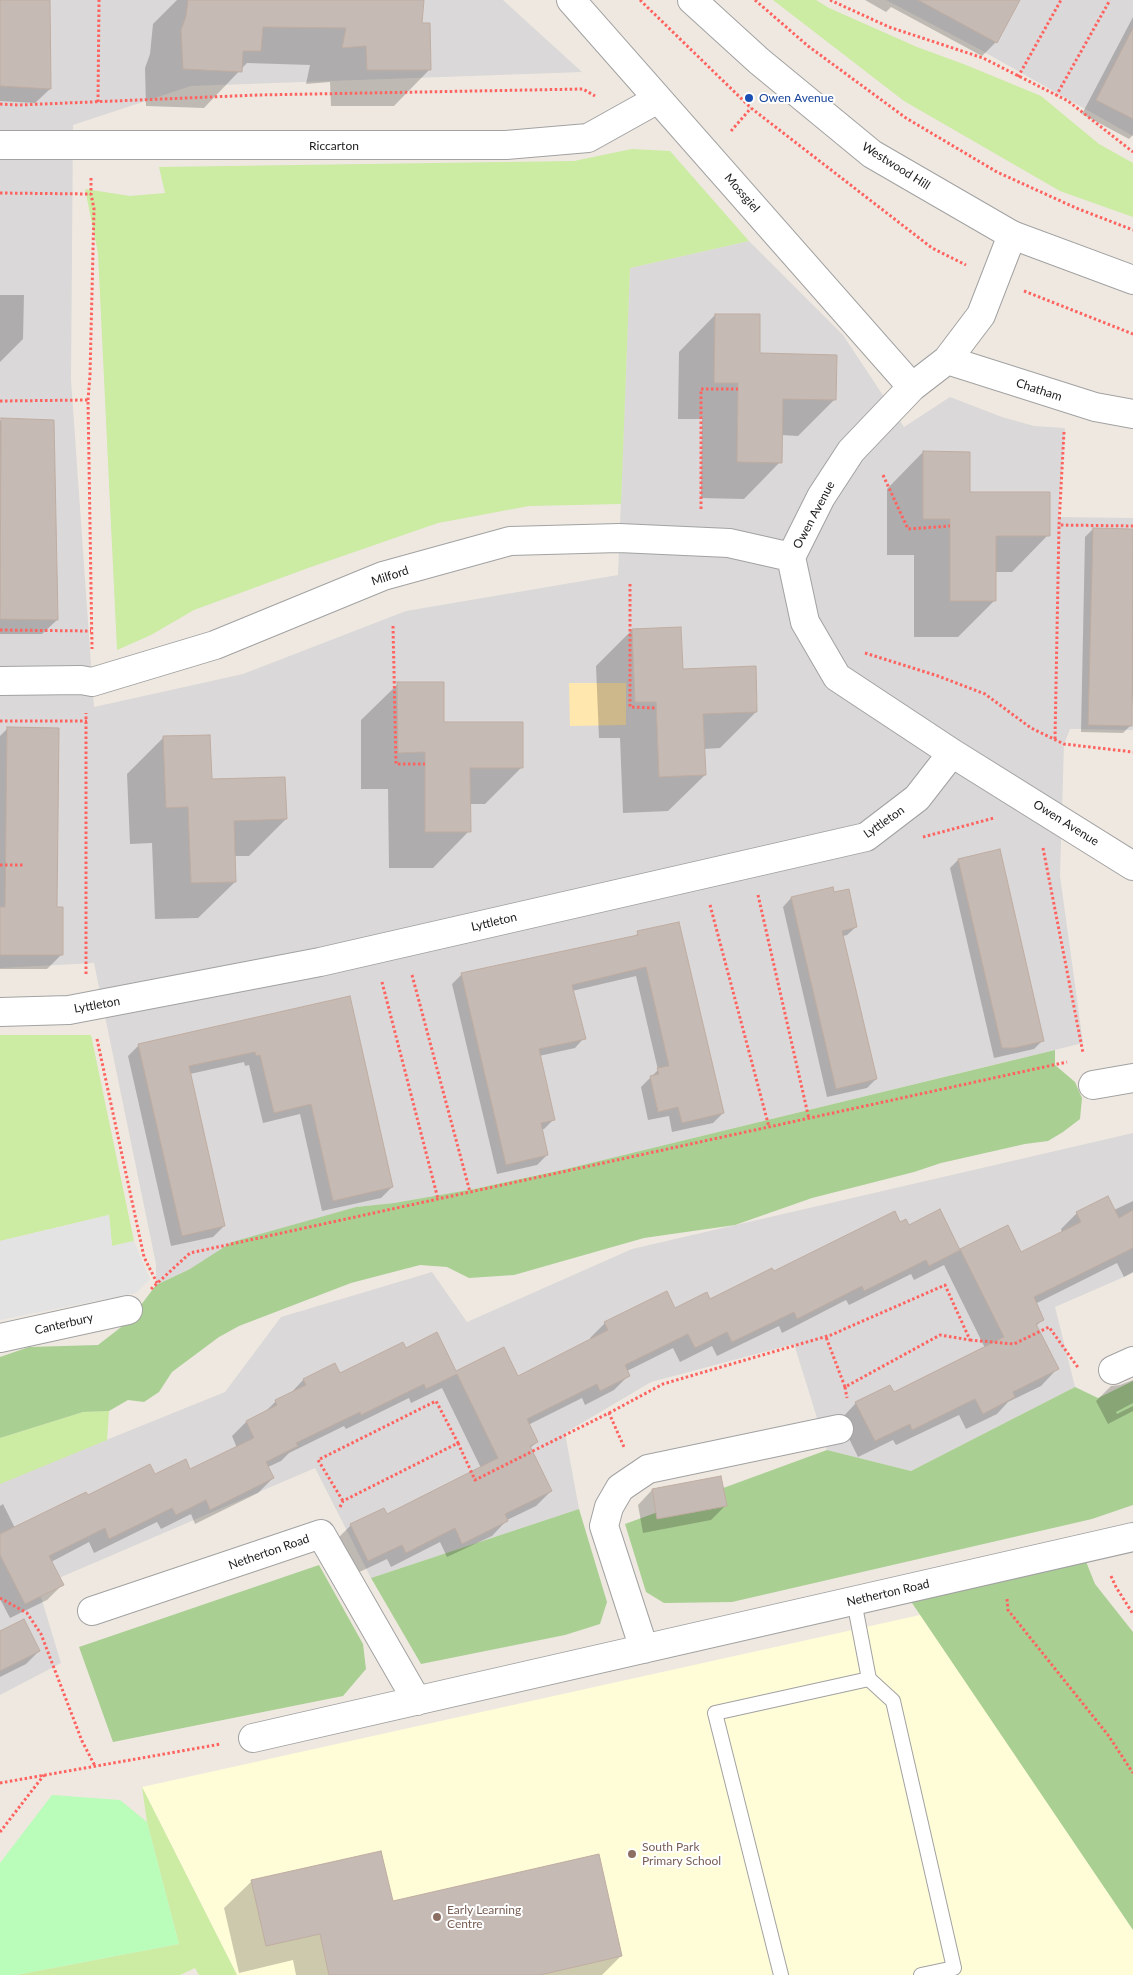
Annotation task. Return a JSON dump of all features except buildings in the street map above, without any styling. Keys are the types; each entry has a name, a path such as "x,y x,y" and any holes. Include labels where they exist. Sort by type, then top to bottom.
{"street":[{"name":"Mossgiel","path":"570,0 912,387"},
{"name":"Westwood Hill","path":"692,0 759,61 872,154 1012,235 1133,280"},
{"name":"Riccarton","path":"0,145 506,146 588,138 658,99"},
{"name":"Owen Avenue","path":"1012,235 981,315 947,360 912,387 851,451 821,497 791,557 805,622 837,677 952,753 1133,866"},
{"name":"Chatham","path":"947,360 1095,407 1133,414"},
{"name":"Milford","path":"0,680 81,680 92,682 215,645 383,576 510,541 619,538 729,543 791,557"},
{"name":"Lyttleton","path":"0,1012 68,1010 320,962 866,837 917,798 952,753"},
{"path":"1093,1085 1133,1078"},
{"name":"Canterbury","path":"0,1338 128,1310"},
{"path":"644,1649 604,1526 609,1507 620,1488 648,1469 839,1429"},
{"name":"Netherton Road","path":"92,1611 322,1534 417,1701"},
{"name":"Netherton Road","path":"253,1738 1133,1537"}],"lane":[{"path":"854,1601 869,1679 893,1702 954,1968 921,1975"},
{"path":"781,1975 715,1713 869,1679"}],"path":[{"path":"98,102 99,0"},
{"path":"755,0 808,46 906,118 997,172 1076,208 1133,230"},
{"path":"830,0 890,27 983,58 1068,102 1133,152"},
{"path":"1018,76 1061,0"},
{"path":"1056,96 1110,0"},
{"path":"0,104 19,105 258,95 583,89 629,115"},
{"path":"0,194 90,194 94,208 88,400 92,682"},
{"path":"701,510 701,389 738,389"},
{"path":"1055,740 1059,525 1066,398"},
{"path":"0,401 88,400"},
{"path":"883,475 908,528 950,526"},
{"path":"1059,525 1133,526"},
{"path":"630,584 630,708 656,708"},
{"path":"394,626 396,764 425,764"},
{"path":"0,630 91,631"},
{"path":"824,654 850,648 938,676 985,694 1031,728 1064,744 1133,752"},
{"path":"0,721 87,721 87,1007 144,1257 157,1283"},
{"path":"128,1310 190,1253 1072,1061 1083,1053 1034,803 996,818 913,840 881,826"},
{"path":"751,863 809,1118"},
{"path":"0,865 24,865"},
{"path":"701,874 769,1127"},
{"path":"404,943 470,1192"},
{"path":"373,950 438,1199"},
{"path":"1072,1061 1093,1085"},
{"path":"344,1501 318,1460 436,1401 475,1480 609,1413 662,1384 826,1337 945,1285 970,1340"},
{"path":"826,1337 845,1387 940,1335 1014,1344 1049,1327 1087,1382 1123,1365"},
{"path":"609,1413 637,1477"},
{"path":"322,1534 344,1501 458,1443"},
{"path":"1098,1545 1116,1587 1133,1614"},
{"path":"1004,1567 1008,1610 1108,1735 1133,1773"},
{"path":"0,1598 27,1613 41,1634 82,1741 95,1766"},
{"path":"0,1782 253,1738"},
{"path":"0,1832 45,1775"}],"shaded area":[{"path":"0,0 503,0 582,72 191,86 73,125 71,380 94,707 243,674 406,611 618,575 630,268 749,241 843,335 904,427 950,397 1002,417 1034,426 1065,428 1058,517 1133,518 1133,730 1070,729 1064,744 1060,876 1083,1043 562,1170 474,1189 394,1203 356,1207 319,1218 190,1269 156,1285 156,1264 94,963 0,968"},
{"path":"886,0 1133,0 1133,136 979,49"},
{"path":"1133,1133 1133,1273 1055,1307 1075,1387 911,1471 827,1450 794,1344 651,1382 565,1433 579,1509 371,1578 315,1468 38,1587 61,1663 0,1695 0,1483 225,1392 281,1317 432,1272 467,1322 632,1249"},
{"path":"109,1215 112,1246 134,1241 150,1279 136,1293 0,1320 0,1241"},
{"name":"South Park Primary School","path":"929,1613 1133,1921 1133,1975 237,1975 142,1787"}],"green space":[{"path":"773,0 816,0 829,8 917,47 1041,96 1099,144 1133,163 1133,217 1060,191 904,101"},
{"path":"632,149 670,151 749,241 630,268 621,504 529,506 438,523 194,610 151,635 117,650 98,253 85,189 130,196 165,193 159,167 574,161"},
{"path":"0,1035 91,1035 134,1241 112,1246 109,1215 0,1241"},
{"path":"1055,1050 1055,1065 1075,1082 1082,1098 1080,1119 1048,1141 1025,1144 941,1163 914,1172 812,1198 735,1225 644,1238 514,1275 469,1278 447,1267 420,1265 351,1283 239,1326 219,1337 172,1372 159,1392 144,1402 128,1400 109,1411 83,1412 0,1438 0,1357 29,1347 98,1345 129,1321 156,1285 190,1269 232,1242 356,1207 394,1203 474,1189 562,1170"},
{"path":"1133,1381 1133,1505 1092,1519 732,1602 664,1603 646,1592 625,1524 827,1450 911,1471 1075,1387 1098,1398"},
{"path":"109,1411 107,1440 0,1484 0,1438 83,1412"},
{"path":"579,1509 607,1602 600,1624 565,1635 421,1664 371,1578"},
{"path":"1081,1549 1095,1584 1133,1632 1133,1930 910,1600"},
{"path":"319,1565 363,1644 366,1669 343,1696 113,1742 79,1647"},
{"path":"142,1787 237,1975 199,1975 195,1968 180,1975 16,1975 179,1944 147,1822"},
{"path":"52,1795 120,1800 147,1822 179,1944 16,1975 0,1975 0,1863"}],"sand":[{"path":"569,683 626,683 626,725 570,726"}],"place":[{"name":"Owen Avenue","path":"749,98"},
{"name":"South Park Primary School","path":"632,1854"},
{"name":"Early Learning Centre","path":"437,1917"}]}
